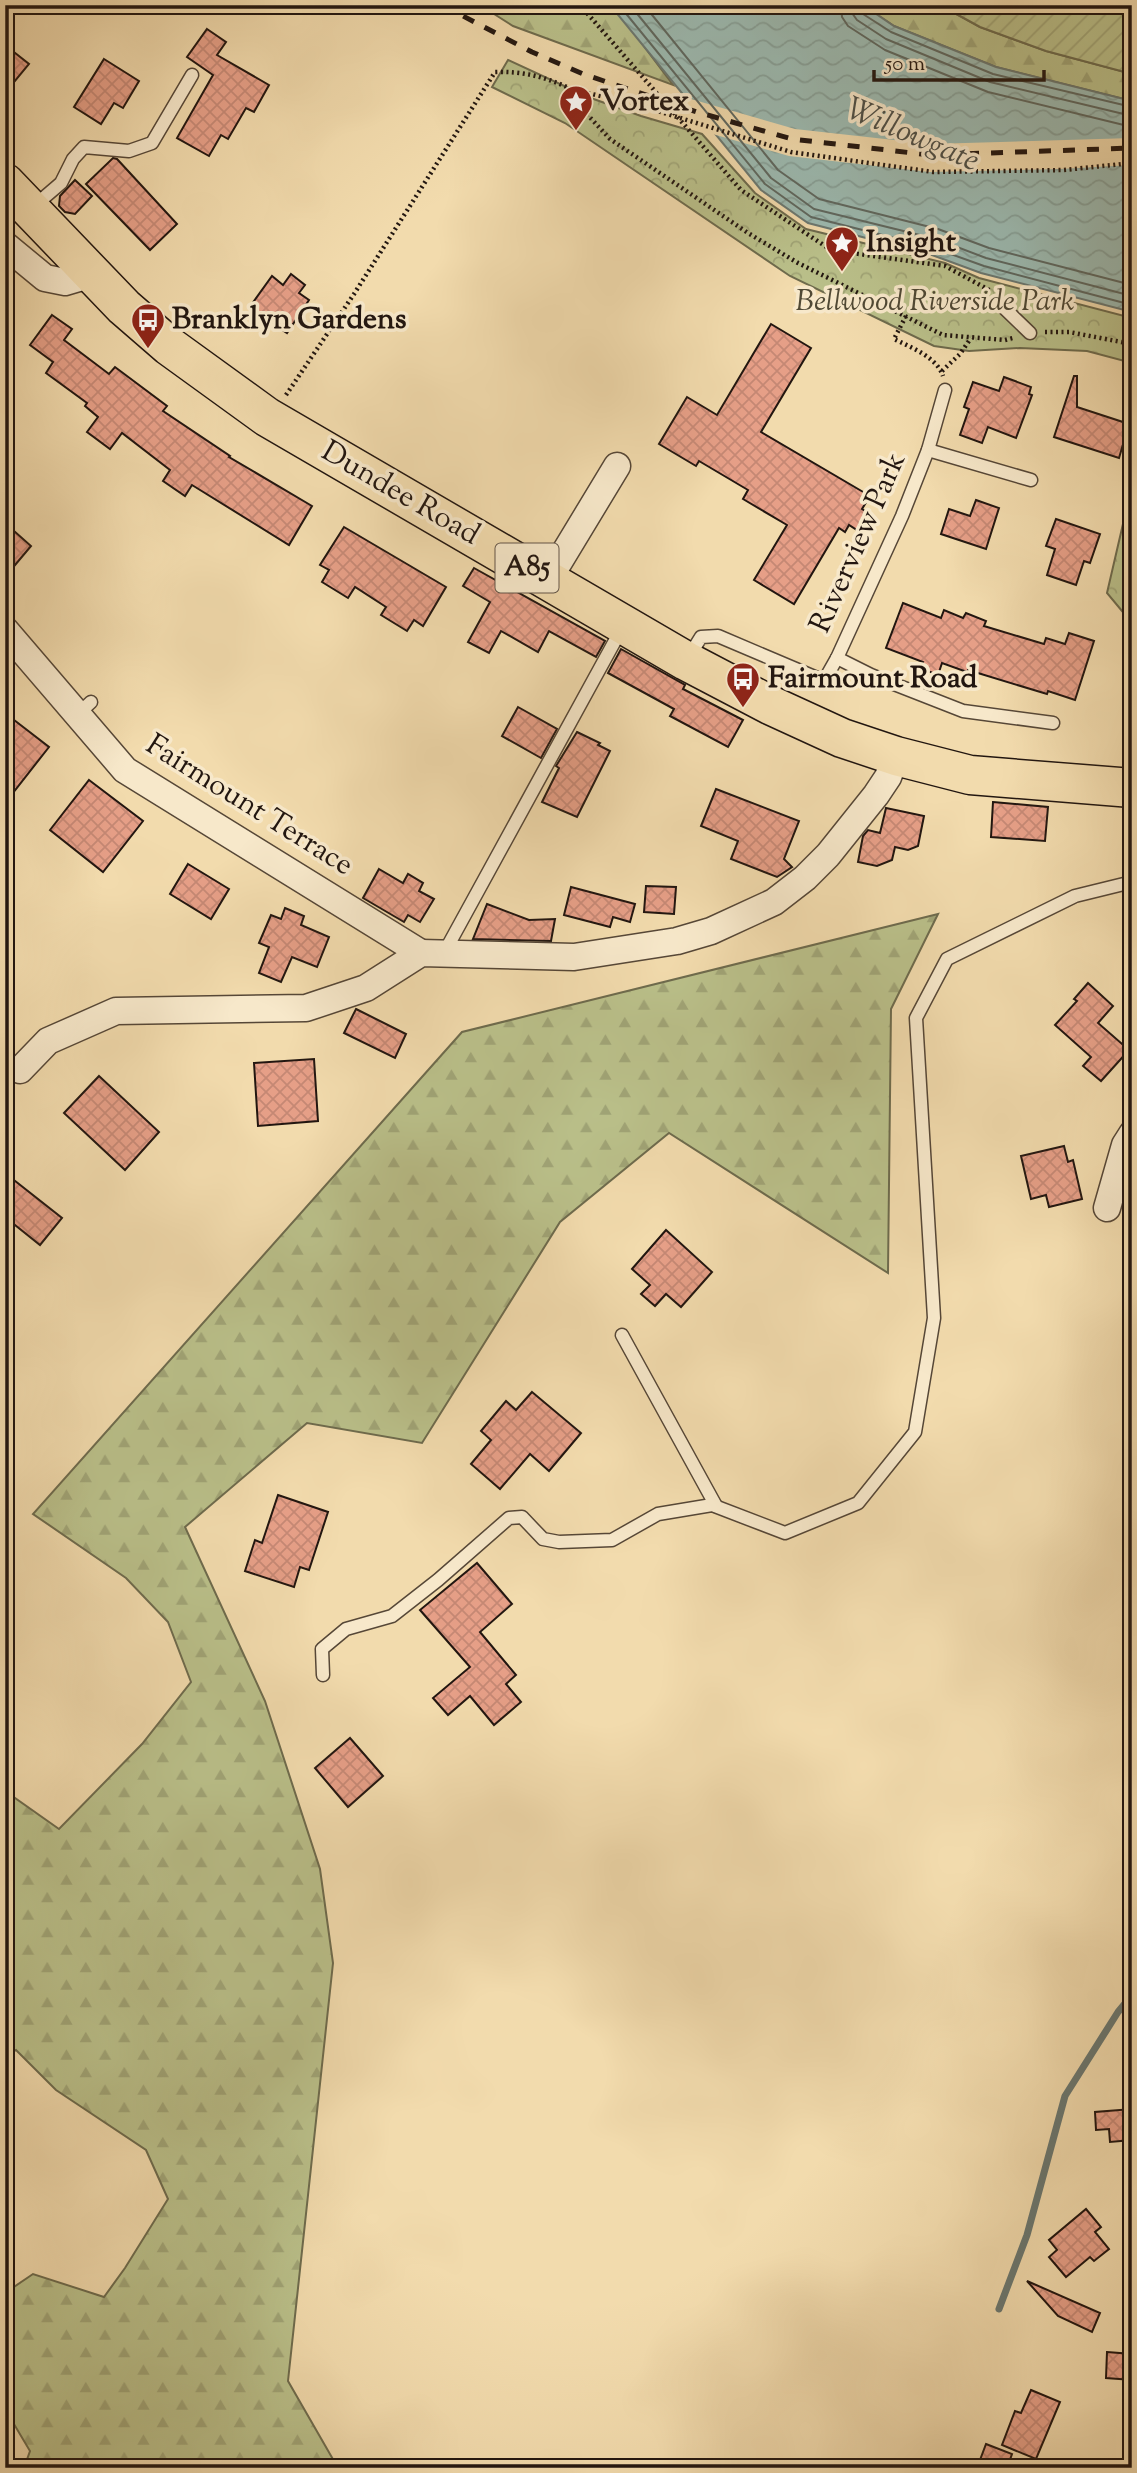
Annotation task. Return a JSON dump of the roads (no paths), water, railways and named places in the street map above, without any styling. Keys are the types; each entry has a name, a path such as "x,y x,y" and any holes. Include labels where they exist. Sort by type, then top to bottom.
{"main road":[{"name":"Dundee Road","path":"18,196 124,307 169,346 267,417 686,661 770,705 842,738 897,756 970,775 1132,788"}],"street":[{"path":"5,245 45,278 65,282 92,274"},
{"path":"548,580 617,466"},
{"name":"Fairmount Terrace","path":"5,630 84,708 125,770 336,892 433,953"},
{"path":"20,1070 48,1041 116,1011 306,1008 366,988 433,953 574,957 677,941 711,931 774,902 805,878 828,855 876,795 897,756"},
{"path":"1107,1208 1125,1145 1132,1134"}],"lane":[{"path":"18,196 61,183 73,159 84,147 129,151 152,143 192,75"},
{"path":"999,305 1030,332"},
{"name":"Riverview Park","path":"686,661 701,637 718,636 824,681 838,658 902,516 928,450 945,390"},
{"path":"928,450 1031,480"},
{"path":"433,953 624,625"},
{"path":"838,658 871,675 963,711 1053,723"},
{"path":"323,1675 322,1649 346,1629 392,1616 509,1518 522,1517 543,1539 559,1542 612,1540 658,1514 712,1504 785,1533 858,1503 915,1432 934,1318 916,1018 947,959 1075,896 1132,882"},
{"path":"622,1335 716,1506"}],"water":[{"name":"Willowgate","path":"610,5 863,5 894,26 996,67 1132,101 1132,312 981,273 932,255 808,223 761,190"}],"waterway":[{"path":"999,2309 1027,2235 1065,2096 1118,2012 1132,1995"}],"railway":[{"path":"442,5 532,52 583,74 697,112 792,139 930,155 1132,148"}],"place":[{"name":"Vortex","path":"576,132"},
{"name":"Insight","path":"842,273"},
{"name":"Branklyn Gardens","path":"148,350"},
{"name":"Fairmount Road","path":"743,709"}],"park label":[{"name":"Bellwood Riverside Park","path":"935,302"}]}
